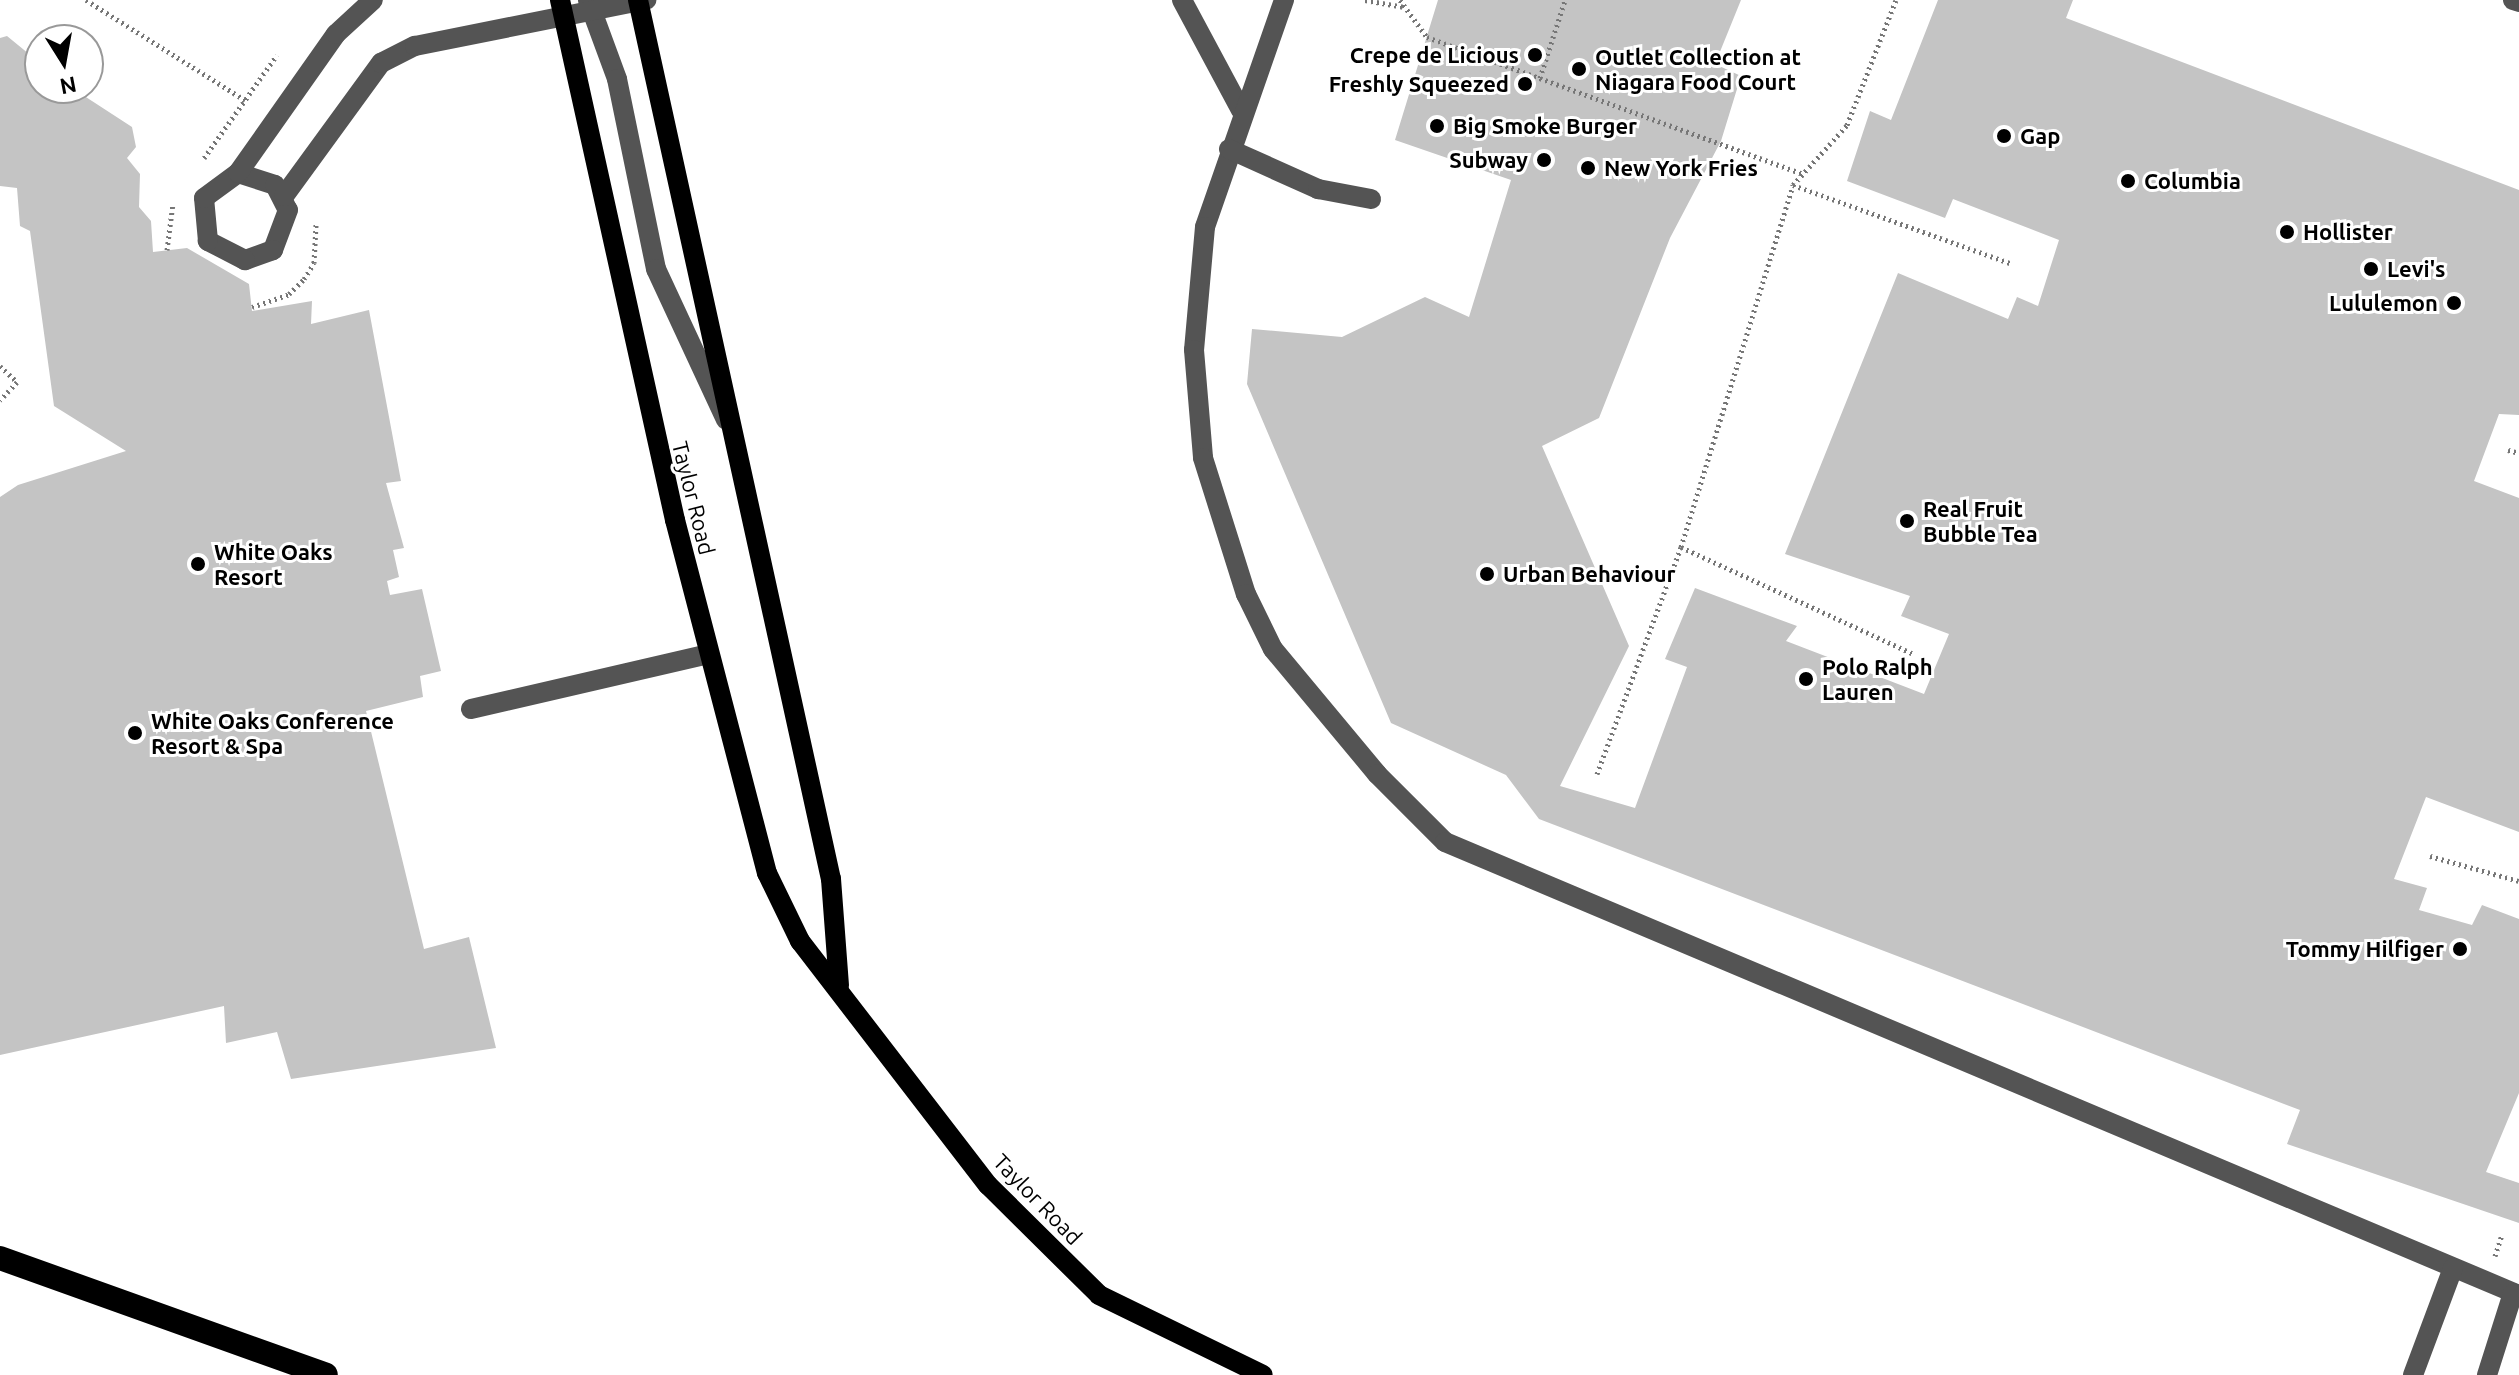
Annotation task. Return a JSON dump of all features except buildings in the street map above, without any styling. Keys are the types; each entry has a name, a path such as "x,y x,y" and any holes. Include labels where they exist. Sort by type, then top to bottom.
{"highway":[{"path":"0,1258 326,1375"}],"main road":[{"path":"641,1 831,879 839,986"},
{"name":"Taylor Road","path":"562,8 647,411 767,873 800,941 839,986 988,1185 1099,1295 1263,1375"}],"lane":[{"path":"238,173 263,177 284,196 288,225 273,250 231,258 208,241 200,213 212,186 238,173 336,34 373,0"},
{"path":"1182,0 1241,110"},
{"path":"1284,0 1241,110 1205,227 1194,350 1212,495 1273,649 1377,774 1445,842 2516,1294 2487,1375"},
{"path":"2513,0 2519,2"},
{"path":"284,196 381,63 415,46 562,8 641,1"},
{"path":"592,5 656,269 734,438"},
{"path":"1229,149 1318,189 1371,199"},
{"path":"471,709 709,654"},
{"path":"2413,1375 2453,1268"}],"path":[{"path":"86,0 245,100"},
{"path":"1365,0 1404,7"},
{"path":"1400,0 1427,37 1803,174"},
{"path":"1540,78 1565,0"},
{"path":"1597,774 1681,547 1793,185 1847,125 1896,0"},
{"path":"200,163 277,55"},
{"path":"1793,185 2012,264"},
{"path":"167,250 167,226 182,188"},
{"path":"0,366 17,382 0,400"},
{"path":"2508,450 2519,453"},
{"path":"1681,547 1914,654"},
{"path":"2430,856 2519,881"}],"place":[{"name":"Crepe de Licious","path":"1535,55"},
{"name":"Outlet Collection at Niagara Food Court","path":"1579,69"},
{"name":"Freshly Squeezed","path":"1525,84"},
{"name":"Big Smoke Burger","path":"1437,126"},
{"name":"Gap","path":"2004,136"},
{"name":"Subway","path":"1544,160"},
{"name":"New York Fries","path":"1588,168"},
{"name":"Columbia","path":"2128,181"},
{"name":"Hollister","path":"2287,232"},
{"name":"Levi's","path":"2371,269"},
{"name":"Lululemon","path":"2454,303"},
{"name":"Real Fruit Bubble Tea","path":"1907,521"},
{"name":"White Oaks Resort","path":"198,564"},
{"name":"Urban Behaviour","path":"1487,574"},
{"name":"Polo Ralph Lauren","path":"1806,679"},
{"name":"White Oaks Conference Resort & Spa","path":"135,733"},
{"name":"Tommy Hilfiger","path":"2460,949"}]}
